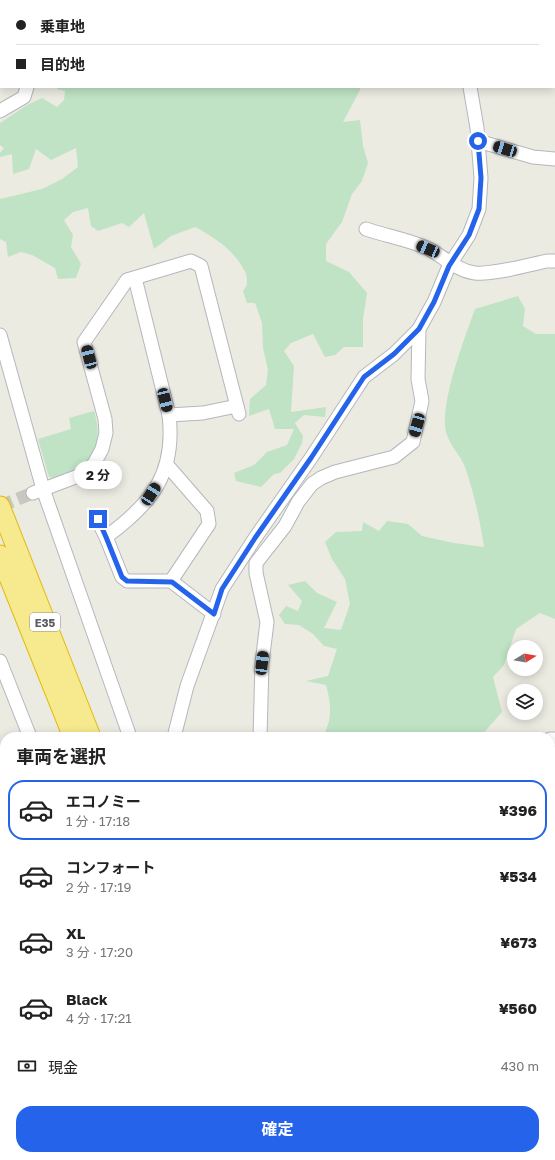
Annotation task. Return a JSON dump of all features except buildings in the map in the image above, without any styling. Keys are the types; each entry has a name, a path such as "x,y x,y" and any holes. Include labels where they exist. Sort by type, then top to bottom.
{"highway":[{"name":"E35","path":"0,506 89,732"},
{"name":"E35","path":"0,556 70,732"}],"street":[{"path":"0,111 24,97 27,88"},
{"path":"175,732 187,686 222,589 364,377 394,354 419,329 434,302 451,263 469,235 479,209 481,178 477,128 470,88"},
{"path":"478,141 533,157 555,159"},
{"path":"366,229 408,241 428,249 462,270 475,273 487,273 547,261 555,261"},
{"path":"38,491 81,475 94,464 102,449 106,433 105,419 84,342 127,280 191,261 201,266 238,410 169,415"},
{"path":"106,537 128,521 146,503 157,486 167,465 171,432 169,415 135,278"},
{"path":"260,732 262,663 267,622 256,573 256,563 285,526 298,502 312,484 335,472 394,457 412,442 422,401 418,379 419,329"},
{"path":"0,335 38,491 128,732"},
{"path":"167,465 207,512 209,524 172,582"},
{"path":"98,519 122,577 127,581 172,582 214,614"},
{"path":"0,661 28,732"}],"green space":[{"path":"360,88 343,122 360,120 363,146 368,163 362,181 352,194 342,222 326,244 326,261 349,272 367,293 363,319 363,347 344,347 335,355 325,357 313,334 291,343 284,351 294,366 291,412 326,407 325,417 304,415 295,423 303,436 302,443 294,459 280,473 274,474 261,487 236,481 234,473 254,465 267,452 287,445 294,429 275,429 269,409 249,416 250,399 266,385 268,370 263,348 262,323 255,303 247,303 243,291 247,285 247,277 245,272 235,256 229,250 209,235 195,227 171,236 154,249 144,213 129,227 122,223 98,231 91,226 88,208 73,212 64,220 73,235 71,247 81,264 76,278 58,279 55,268 32,255 21,252 8,257 6,242 0,239 0,199 42,189 62,179 78,167 76,148 51,160 36,149 29,169 13,174 12,154 0,157 0,153 4,148 0,145 0,123 27,105 42,98 57,107 64,100 65,91 57,89"},
{"path":"518,296 525,309 523,326 536,334 555,334 555,619 540,613 516,629 512,640 507,640 507,656 504,665 493,677 502,712 484,732 325,732 330,712 326,685 306,681 328,676 337,649 324,646 313,634 299,625 285,624 279,615 286,606 298,611 302,601 288,585 305,581 317,593 337,602 324,628 341,630 350,604 345,579 332,559 325,542 336,532 362,531 363,522 379,531 387,521 408,524 422,536 454,543 484,547 481,527 468,477 463,463 447,435 445,423 449,391 475,309"},
{"path":"94,411 98,430 96,448 92,456 87,463 79,469 60,477 49,477 38,439 71,429 69,418"}],"tunnel":[{"path":"0,506 33,493"}],"route":[{"path":"98,519 122,577 127,581 133,582 172,582 214,614 222,589 364,377 394,354 419,329 434,302 449,266 469,235 479,209 481,178 478,141"}]}
